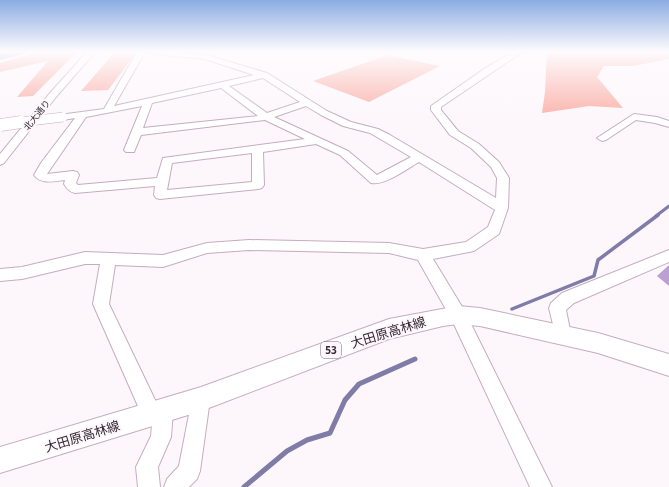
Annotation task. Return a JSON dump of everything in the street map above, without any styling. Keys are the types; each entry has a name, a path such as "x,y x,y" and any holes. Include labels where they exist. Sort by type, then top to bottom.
{"main road":[{"name":"大田原高林線","path":"0,460 201,399 389,329 430,319 458,315 480,317 598,343 669,365"}],"street":[{"name":"北大通り","path":"0,161 71,75"},
{"path":"108,111 128,75"},
{"path":"260,75 306,103 348,124 386,137 502,208"},
{"path":"0,275 22,273 85,258 163,261 207,248 249,245 389,248 423,255 469,247 494,230 502,208 503,178 494,165 475,146 454,133 436,110 436,106 482,75"},
{"path":"1,125 108,111 264,76"},
{"path":"222,85 267,117 344,153 376,180 420,157"},
{"path":"130,150 148,102"},
{"path":"137,132 210,125 267,117 306,103"},
{"path":"84,114 45,166 40,176 45,178 73,175 70,184 75,189 162,181"},
{"path":"602,138 634,117 657,120 669,124"},
{"path":"257,149 258,185 160,195 167,160 316,141"},
{"path":"423,255 458,315 541,487"},
{"path":"563,335 557,308 568,298 669,256"},
{"path":"108,260 100,304 157,413 161,437 147,468 149,487"},
{"path":"175,487 189,472 201,399"}],"shaded area":[{"path":"36,75 54,75 33,96 17,97"},
{"path":"95,75 120,75 108,90 81,91"},
{"path":"331,75 423,75 369,102 313,81"},
{"path":"546,75 598,75 597,77 623,108 589,106 542,113"}],"waterway":[{"path":"656,216 669,206"},
{"path":"512,309 594,276 598,260 658,215"},
{"path":"244,487 287,451 307,440 330,433 345,400 359,384 415,359"}]}
